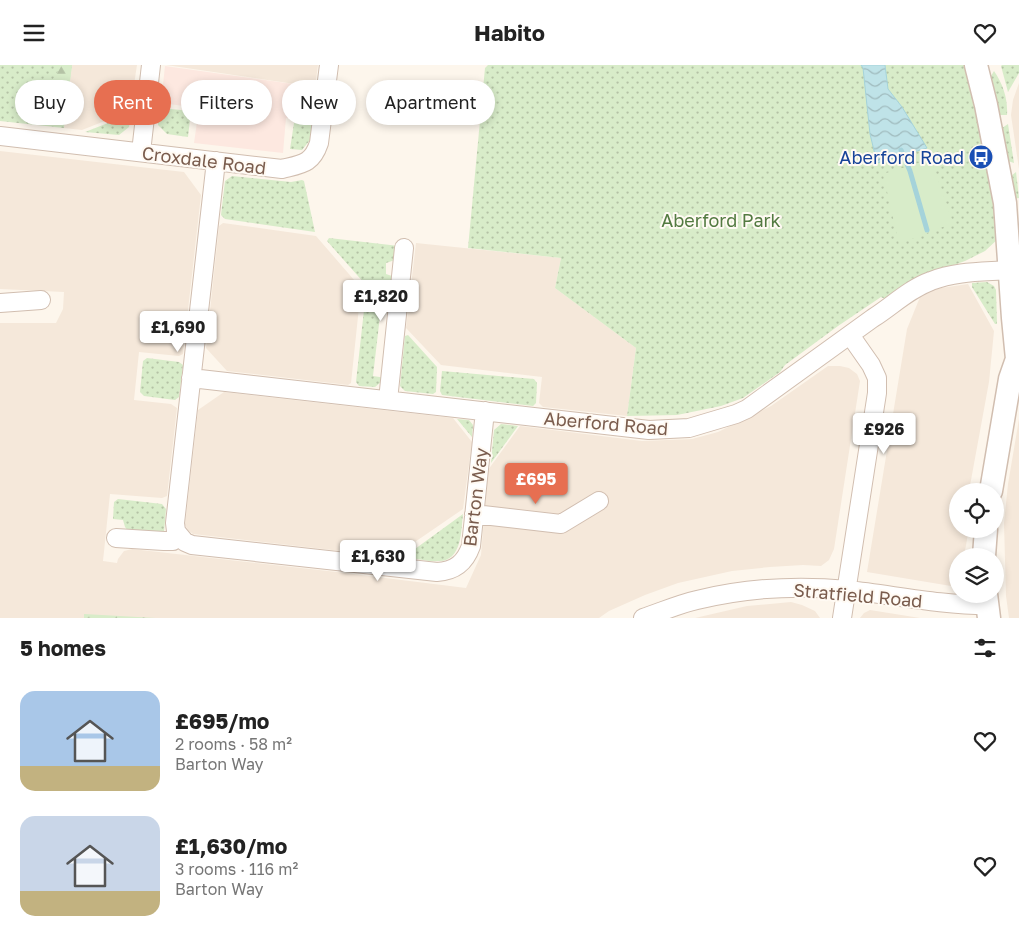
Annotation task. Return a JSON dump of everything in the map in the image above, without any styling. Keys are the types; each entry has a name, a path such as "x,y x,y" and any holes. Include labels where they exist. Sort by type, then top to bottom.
{"street":[{"path":"141,152 151,65"},
{"name":"Croxdale Road","path":"0,136 282,169 299,165 309,160 316,152 319,143 329,65"},
{"path":"976,65 986,105 1005,203 1012,318 1018,359 1010,379 993,483"},
{"path":"116,538 172,541 180,537 176,531 175,523 216,161"},
{"path":"388,400 404,248"},
{"name":"Aberford Road","path":"191,378 650,430 689,428 736,415 746,409 911,291 929,281 949,275 1009,270"},
{"path":"0,303 41,300"},
{"path":"842,618 877,379 871,365 850,335"},
{"name":"Barton Way","path":"180,537 192,545 437,573 446,572 462,563 471,546 485,411"},
{"path":"474,514 561,524 599,501"},
{"name":"Stratfield Road","path":"643,618 696,600 751,589 796,587 847,590 962,605 988,606"}],"shaded area":[{"path":"72,65 137,65 135,80 94,80 95,125 82,130 64,128 64,125 84,125 84,80 70,80"},
{"path":"166,65 318,65 316,80 282,80 282,82"},
{"path":"165,66 265,80 181,80 181,106 171,104 171,80 163,80"},
{"path":"272,81 282,82 282,125 285,125 283,153 194,143 197,125 272,125"},
{"path":"1019,83 1019,169 1011,115 1013,100"},
{"path":"0,151 184,172 201,195 183,354 179,356 139,352 134,400 171,404 177,408 167,496 162,498 110,494 103,561 117,563 124,551 132,549 466,588 481,555 488,470 520,426 642,441 692,439 718,432 771,406 828,366 840,366 849,368 857,374 860,381 834,549 829,560 821,566 803,565 732,571 678,583 645,595 609,611 599,618 0,618 0,323 56,323 63,309 64,292 0,289"},
{"path":"223,223 316,236 361,288 351,383 348,385 227,371 206,348 219,226"},
{"path":"416,243 561,258 555,288 636,348 627,416 543,407 539,403 542,377 441,365 406,328"},
{"path":"968,284 994,331 989,382 970,483 949,483 949,538 967,538 965,548 949,548 949,586 867,572 907,329 920,297 928,290"},
{"path":"224,392 453,418 472,442 463,509 393,557 193,534 185,525 198,410"},
{"path":"1019,419 1019,618 1009,618 1006,596 1004,523 1008,484"},
{"path":"791,602 815,611 820,618 695,618 747,606"},
{"path":"870,610 920,618 860,618"}],"green space":[{"path":"0,65 72,65 70,80 15,80 15,123 0,121"},
{"path":"61,65 72,65 70,80 52,80"},
{"name":"Aberford Park","path":"488,65 968,65 987,148 999,238 985,251 965,261 926,275 887,300 881,297 838,326 785,365 780,372 743,398 721,406 677,415 627,416 636,348 555,288 561,258 468,248 480,125 495,125 495,80 484,80 485,68"},
{"path":"1019,65 1019,73 1008,92 1001,66"},
{"path":"994,71 1004,92 1007,103 1007,115 999,115 994,93 989,84"},
{"path":"171,109 181,110 181,125 189,125 188,137 167,134 158,125 171,125"},
{"path":"1008,124 1014,163 1008,161 1002,128"},
{"path":"37,125 64,125 64,128"},
{"path":"103,125 129,125 119,135 85,132"},
{"path":"294,125 312,125 310,140 302,150 290,149"},
{"path":"931,159 953,223 899,244 883,174"},
{"path":"1016,172 1019,198 1014,199 1011,176"},
{"path":"232,176 291,182 304,181 315,232 225,219 221,215 225,181"},
{"path":"329,238 399,246 395,260 386,263 386,274 392,276 397,286 365,284 327,241"},
{"path":"987,282 994,286 996,290 997,324 995,324 972,287 972,283"},
{"path":"369,289 383,290 373,376 386,378 375,387 359,386 356,382 366,292"},
{"path":"408,335 437,367 436,392 433,394 405,391 400,386 405,336"},
{"path":"147,358 179,362 183,365 179,397 175,400 144,396 140,392 143,361"},
{"path":"442,371 534,379 537,383 536,403 533,406 442,395 440,391"},
{"path":"457,419 469,420 473,425 472,437"},
{"path":"501,424 518,426 491,463 494,430"},
{"path":"118,499 162,504 166,509 164,532 161,535 129,532 123,520 113,519 114,502"},
{"path":"463,514 459,544 456,551 447,560 435,561 404,557"},
{"path":"84,614 156,618 84,618"}],"water":[{"path":"861,65 885,65 888,89 902,107 927,148 877,163 870,134 863,68"}],"waterway":[{"path":"901,150 910,171 927,230"}],"place":[{"name":"Aberford Road","path":"981,157"}]}
